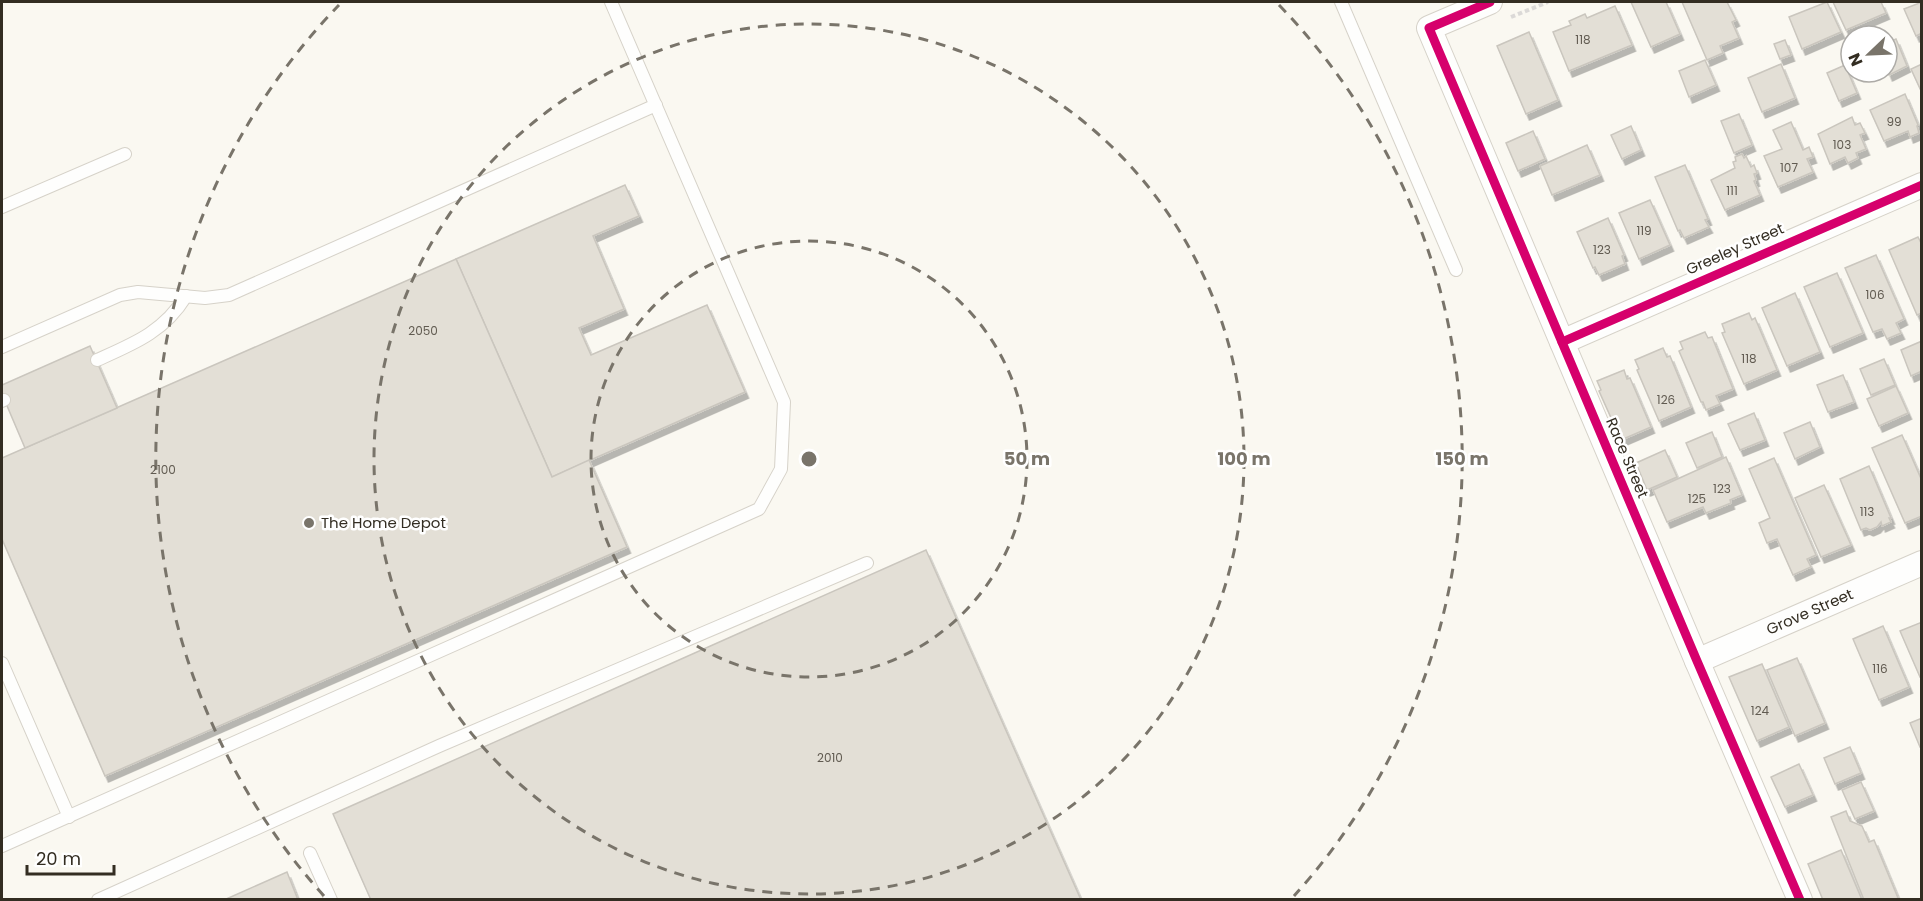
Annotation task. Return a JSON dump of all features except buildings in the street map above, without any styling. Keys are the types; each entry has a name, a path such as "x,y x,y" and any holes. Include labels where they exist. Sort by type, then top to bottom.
{"street":[{"name":"Race Street","path":"1490,2 1429,28 1800,900"},
{"name":"Greeley Street","path":"1562,342 1922,185"},
{"name":"Grove Street","path":"1697,661 1922,563"}],"lane":[{"path":"2,846 759,509 781,469 784,402 611,2"},
{"path":"1341,2 1456,270"},
{"path":"2,347 120,295 138,292 205,298 229,294 656,105"},
{"path":"2,207 125,154"},
{"path":"97,360 139,342 176,313 186,296"},
{"path":"98,900 440,746 867,563"},
{"path":"2,663 69,817"},
{"path":"310,853 332,900"}],"cycle path":[{"path":"1490,2 1429,28 1800,900"},
{"path":"1562,342 1922,185"}],"place":[{"name":"The Home Depot","path":"309,523"}]}
